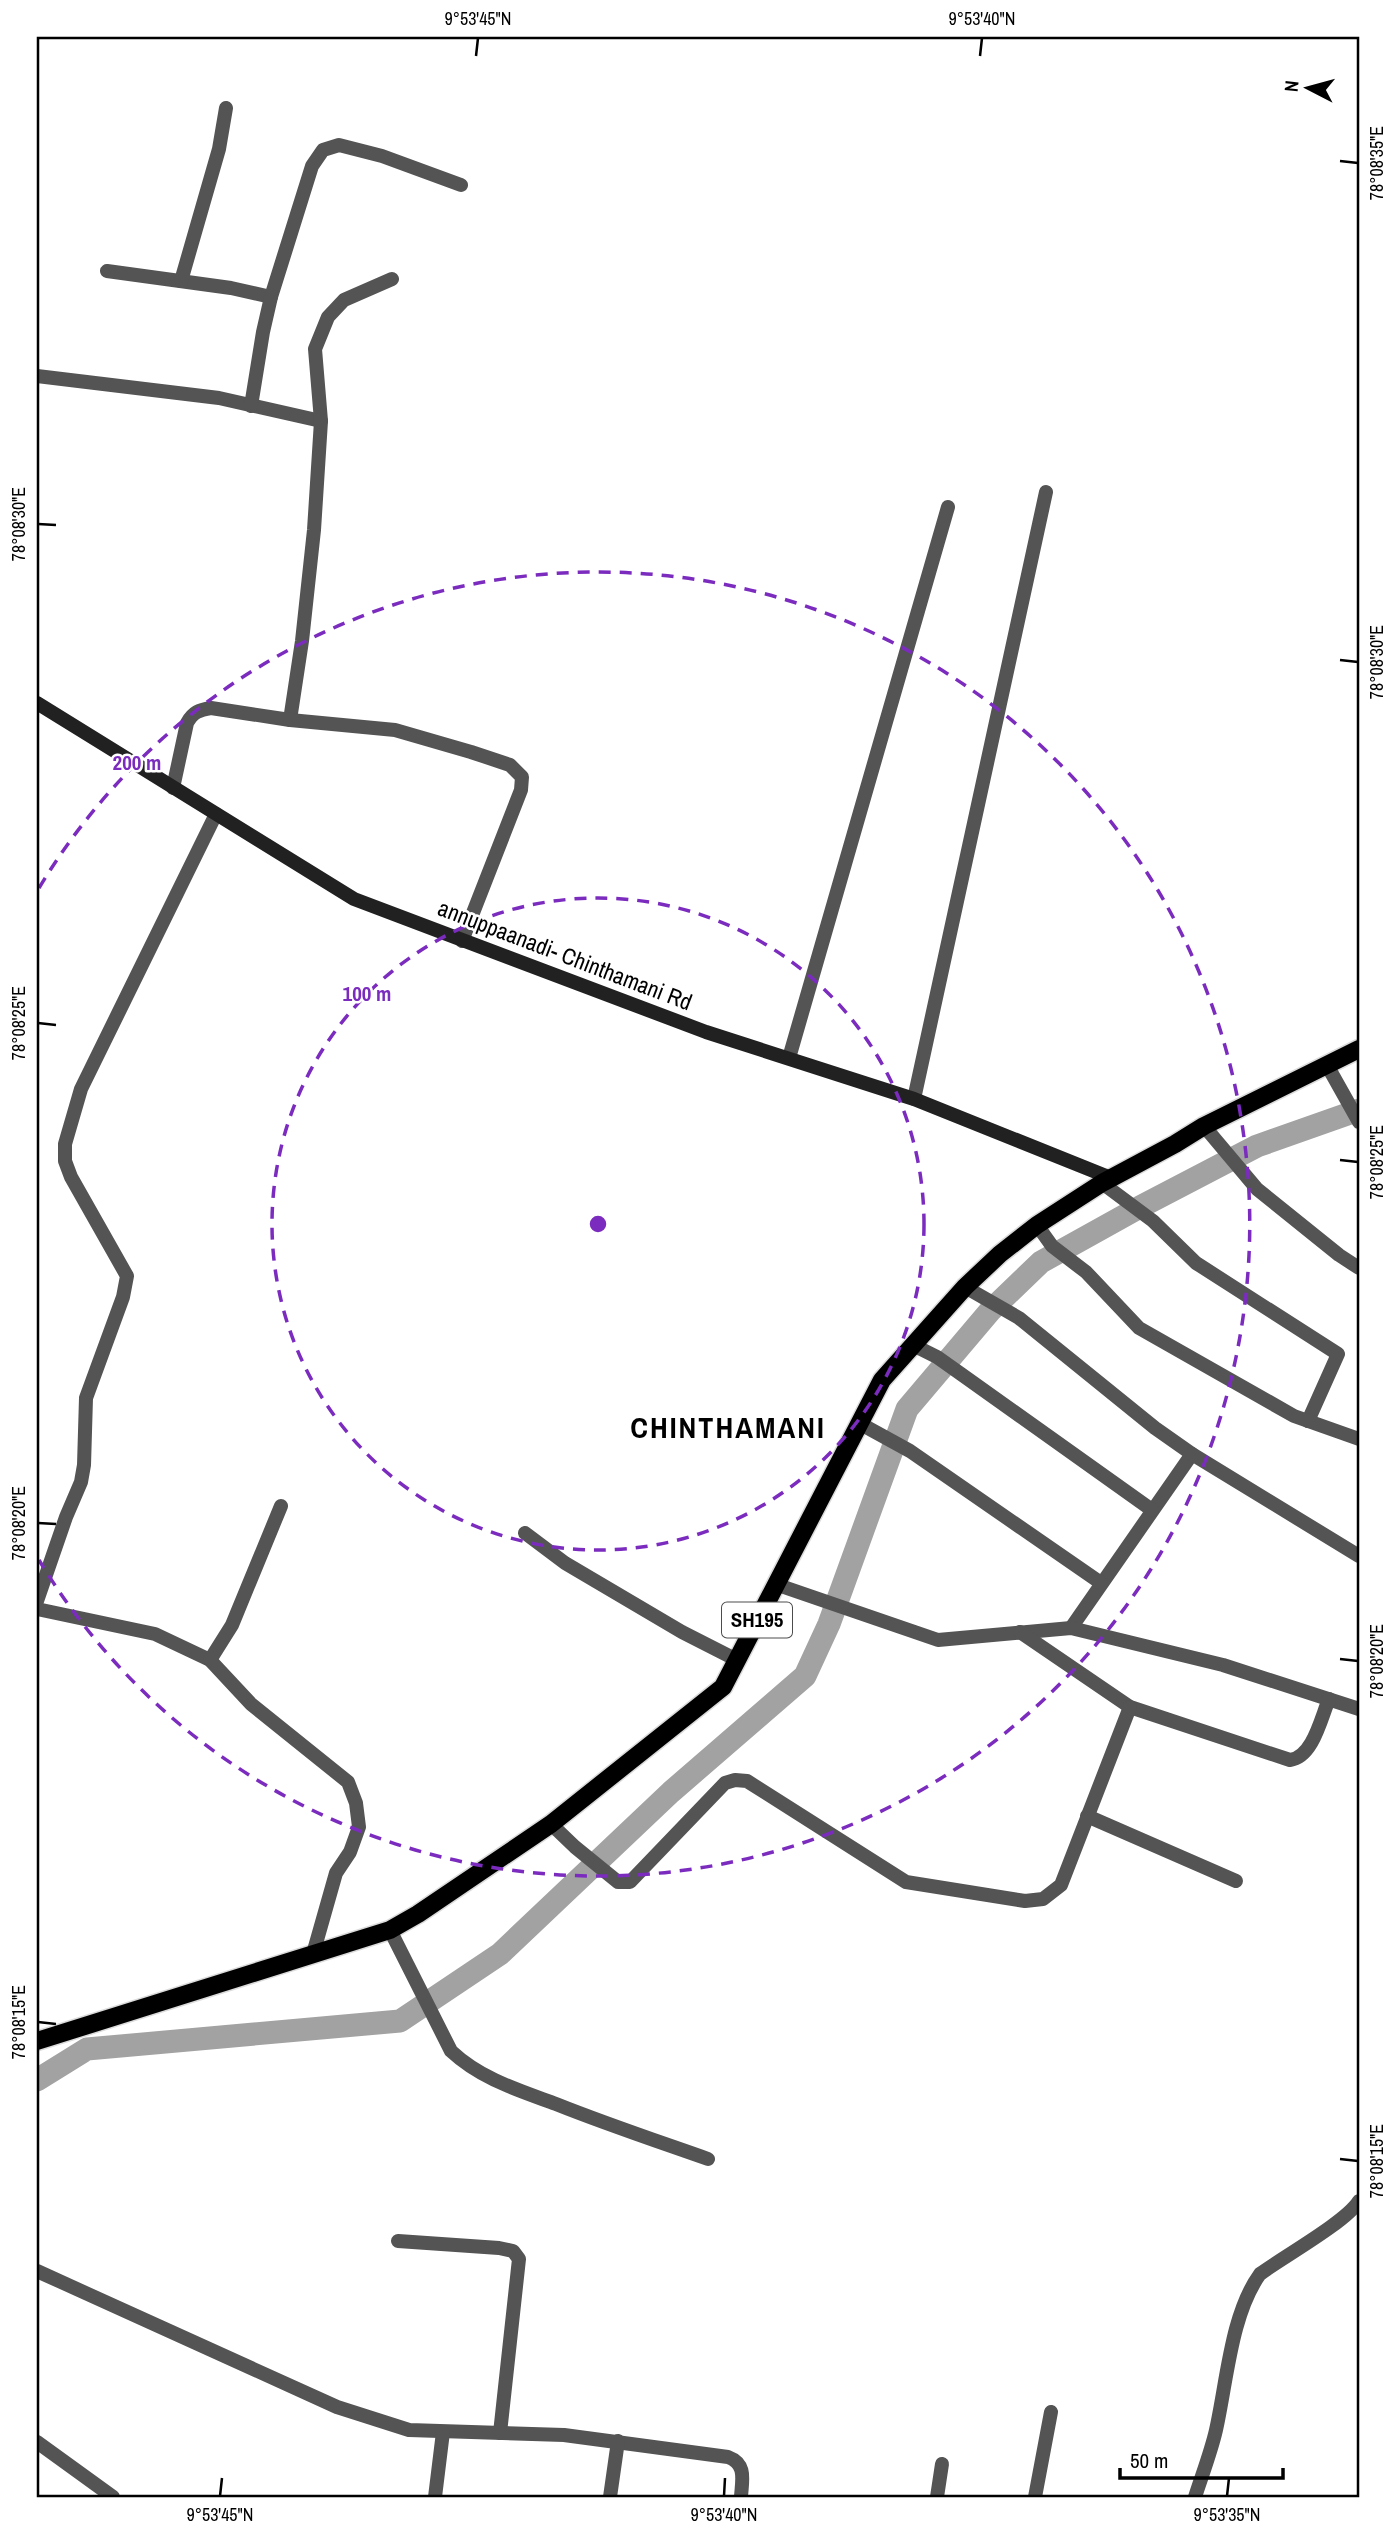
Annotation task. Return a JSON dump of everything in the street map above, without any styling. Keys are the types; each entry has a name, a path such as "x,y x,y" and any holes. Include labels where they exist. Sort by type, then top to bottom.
{"main road":[{"name":"SH195","path":"37,2041 390,1930 551,1825 723,1687 882,1380 965,1287 1000,1254 1037,1225 1106,1181 1203,1126 1359,1049"}],"street":[{"path":"181,281 219,149 226,108"},
{"path":"251,406 271,297 313,166 323,149 339,145 382,156 461,185"},
{"path":"107,271 231,288 271,297"},
{"path":"290,720 302,641 321,421 315,349 328,317 344,300 392,279"},
{"path":"37,376 219,398 321,421"},
{"path":"914,1099 1046,492"},
{"path":"789,1058 948,507"},
{"name":"annuppaanadi- Chinthamani Rd","path":"37,703 354,899 706,1032 914,1099 1106,1181"},
{"path":"173,788 187,723 192,714 211,708 290,720 395,730 510,765 522,778 521,790 463,941"},
{"path":"37,1601 81,1482 86,1398 123,1297 127,1276 71,1177 65,1161 65,1144 81,1088 216,814"},
{"path":"1327,1065 1359,1122"},
{"path":"1203,1126 1257,1189 1359,1268"},
{"path":"1106,1181 1196,1263 1338,1354 1308,1421"},
{"path":"1037,1225 1052,1246 1086,1272 1139,1328 1294,1416 1359,1439"},
{"path":"965,1287 1019,1318 1155,1428 1192,1454 1359,1556"},
{"path":"913,1345 937,1357 1152,1510"},
{"path":"859,1423 910,1451 1101,1584"},
{"path":"1071,1628 1192,1454"},
{"path":"210,1660 232,1625 282,1506"},
{"path":"525,1533 565,1563 682,1632 737,1660"},
{"path":"775,1584 938,1640 1071,1628 1223,1665 1359,1709"},
{"path":"37,1609 155,1634 210,1660 251,1704 348,1782 356,1802 359,1827 350,1852 336,1873 313,1954"},
{"path":"1020,1632 1130,1707 1290,1760 1298,1759 1308,1750 1329,1699"},
{"path":"551,1825 618,1882 630,1882 725,1783 736,1780 747,1782 906,1882 1025,1900 1043,1899 1061,1885 1130,1707"},
{"path":"1087,1816 1236,1881"},
{"path":"390,1930 451,2051 466,2064 487,2078 708,2159"},
{"path":"1195,2497 1215,2433 1241,2307 1253,2284 1260,2274 1334,2224 1355,2208 1359,2201"},
{"path":"398,2241 499,2248 513,2251 519,2259 500,2433"},
{"path":"37,2271 337,2407 409,2430 564,2435 728,2457 737,2461 743,2469 741,2497"},
{"path":"1035,2497 1051,2412"},
{"path":"435,2497 443,2432"},
{"path":"610,2497 618,2441"},
{"path":"37,2442 113,2497"},
{"path":"937,2497 942,2464"}],"waterway":[{"path":"37,2080 87,2049 400,2021 500,1954 671,1792 805,1676 829,1624 907,1409 990,1311 1041,1262 1140,1207 1257,1146 1359,1110"}],"district":[{"name":"CHINTHAMANI","path":"728,1428"}]}
